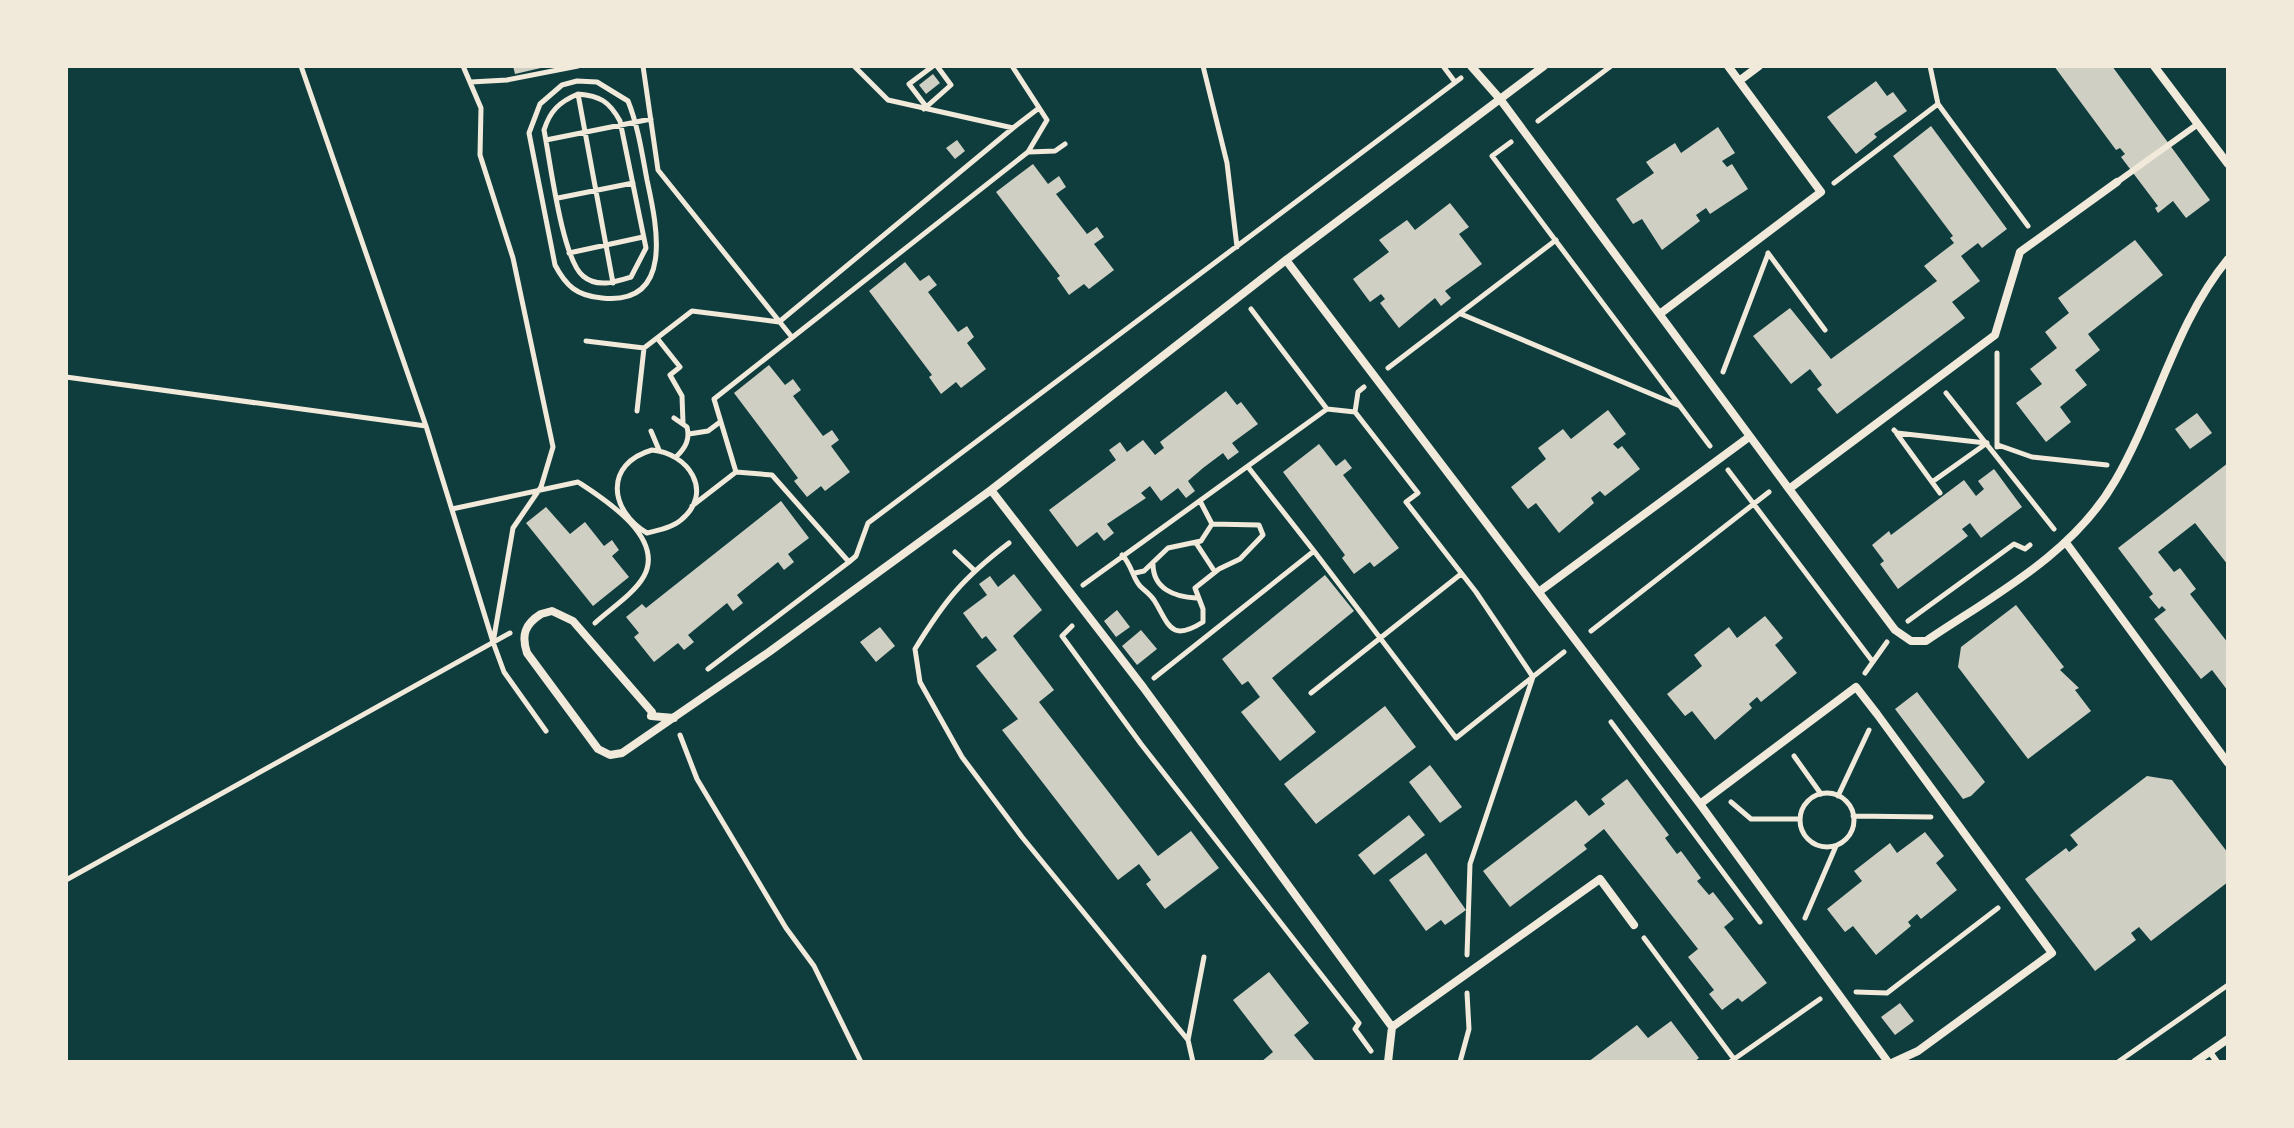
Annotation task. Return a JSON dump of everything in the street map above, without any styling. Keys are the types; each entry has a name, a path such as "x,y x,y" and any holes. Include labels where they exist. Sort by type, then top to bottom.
{"street":[{"path":"1471,66 1500,99 1661,313 1749,437 1895,630 1911,641 1926,641 2067,544 2115,482 2205,287 2228,259"},
{"path":"674,718 651,716 652,712 573,621 552,611 531,620 523,641 527,653 598,749 610,755 622,753 674,718 991,490 1286,260 1544,66"},
{"path":"1661,313 1821,192 1728,66"},
{"path":"1739,81 1759,66"},
{"path":"2154,66 2228,164"},
{"path":"1789,489 1995,335 2020,252 2117,182"},
{"path":"1286,260 1700,804 1888,1062"},
{"path":"1540,591 1749,437"},
{"path":"991,490 1143,687 1392,1027 1388,1062"},
{"path":"2067,544 2228,763"},
{"path":"1700,804 1856,687 1877,714 2052,953 1918,1051 1894,1062"},
{"path":"1392,1027 1600,879 1634,925"},
{"path":"2195,1062 2228,1039"}],"lane":[{"path":"2117,182 2198,124"},
{"path":"2210,1052 2217,1062"}],"path":[{"path":"301,66 426,426 504,672 546,731"},
{"path":"463,66 481,108 480,155 513,258 553,447 541,487 529,500 513,528 493,642"},
{"path":"471,82 507,80 578,66"},
{"path":"643,66 658,170 791,336"},
{"path":"854,66 888,100 1013,128"},
{"path":"935,66 951,85 924,107 909,84 935,66"},
{"path":"1203,66 1227,163 1237,248"},
{"path":"704,672 856,556 868,523 1455,82 1443,66"},
{"path":"1611,66 1492,156 1873,662"},
{"path":"1930,66 1938,104 2037,239"},
{"path":"736,472 714,399 1028,152 1047,120 1017,68"},
{"path":"577,81 597,82 628,101 636,122 644,162 658,234 655,268 629,295 610,299 577,293 564,283 555,265 529,133 532,117 549,95 562,85 577,81"},
{"path":"578,94 613,283"},
{"path":"578,94 597,96 610,104 621,125 646,248 631,277 613,283 596,283 582,276 569,253 544,130 549,115 561,101 578,94"},
{"path":"1821,192 1938,104"},
{"path":"586,341 644,348 692,311 779,322 1039,108"},
{"path":"546,140 651,119"},
{"path":"1028,152 1055,151 1065,144"},
{"path":"644,162 657,160"},
{"path":"558,198 633,183"},
{"path":"569,253 643,237"},
{"path":"1758,239 1825,330"},
{"path":"1355,412 1358,392 1556,240"},
{"path":"1716,390 1768,253"},
{"path":"1240,296 1327,409"},
{"path":"1460,313 1681,407"},
{"path":"1995,335 1996,448 2067,544"},
{"path":"657,338 680,367 670,375 682,396 686,412 683,423"},
{"path":"637,411 644,348"},
{"path":"66,377 426,426"},
{"path":"1936,379 1987,443 1996,448 2032,457 2123,464"},
{"path":"1071,595 1327,409 1355,412 1418,493 1406,502 1533,677 1470,864 1472,878 1465,975 1469,1029 1460,1062"},
{"path":"674,418 683,423 689,434 684,449 677,456"},
{"path":"1886,418 1940,493"},
{"path":"689,434 708,431 721,421"},
{"path":"651,431 659,450"},
{"path":"1897,433 1987,443"},
{"path":"1932,482 1987,443"},
{"path":"601,636 592,625 643,577 648,562 644,543 618,498 620,472 639,453 659,450 677,456 693,475 695,488 691,507"},
{"path":"1143,687 1314,551 1248,467"},
{"path":"452,509 541,487 578,482 647,533 680,521 691,507 736,472 772,475 849,562"},
{"path":"1200,501 1212,524"},
{"path":"1135,573 1144,571 1168,548 1196,543 1212,524"},
{"path":"1122,555 1135,573 1138,585 1151,596 1161,618 1176,631 1188,632 1203,622 1203,609 1196,598 1195,588 1215,572 1240,559 1263,535 1259,525 1212,524"},
{"path":"2044,535 2054,528"},
{"path":"999,531 1018,555"},
{"path":"1856,687 1895,630 2014,544 2025,549 2035,542"},
{"path":"1009,543 974,570 949,598 915,649 920,682 962,757 1188,1040"},
{"path":"1196,543 1215,572"},
{"path":"955,552 974,570"},
{"path":"1153,563 1153,574 1166,590 1173,595 1196,598"},
{"path":"1311,693 1461,574"},
{"path":"1064,615 1073,627 1062,636 1141,744 1359,1023 1355,1029 1371,1048 1372,1060"},
{"path":"66,880 531,620"},
{"path":"1561,655 1571,667"},
{"path":"1838,796 1877,714"},
{"path":"674,718 697,779 786,928 814,966 861,1062"},
{"path":"1609,719 1761,923"},
{"path":"1784,742 1821,794"},
{"path":"1717,791 1751,819 1800,819"},
{"path":"1796,938 1837,845 1850,834 1853,816 1838,796 1821,794 1806,803 1800,819 1811,842 1828,847 1837,845"},
{"path":"1853,816 1952,817"},
{"path":"1634,925 1732,1060 1818,1000 1836,991 1887,993 2012,898"},
{"path":"1193,1062 1188,1040 1204,957"},
{"path":"2118,1062 2228,985"},
{"path":"1809,987 1818,1000"}],"building":[{"path":"513,66 545,66 545,67 515,74"},
{"path":"2054,66 2112,66 2210,200 2186,218 2173,201 2158,213 2155,208 2158,206 2121,157 2125,154 2120,148 2116,150"},
{"path":"933,74 940,83 926,94 919,85"},
{"path":"1876,81 1887,96 1893,92 1907,111 1874,134 1877,137 1856,154 1827,117"},
{"path":"1931,126 2007,229 1982,248 1978,243 1961,256 1980,281 1952,302 1965,318 1837,414 1817,389 1822,385 1810,369 1791,384 1753,336 1790,308 1831,359 1937,281 1924,266 1954,243 1950,238 1953,236 1893,156"},
{"path":"1718,127 1735,153 1722,161 1727,167 1732,164 1748,189 1710,214 1706,208 1696,215 1700,221 1662,250 1642,219 1633,224 1616,199 1654,173 1646,162 1675,143 1681,153"},
{"path":"957,140 965,151 955,159 946,148"},
{"path":"1033,164 1048,184 1059,176 1066,187 1056,194 1087,234 1097,227 1104,237 1094,244 1114,270 1089,289 1084,284 1069,295 1057,278 1060,276 996,192"},
{"path":"1450,203 1469,227 1459,234 1482,264 1445,291 1451,298 1441,306 1435,298 1399,328 1380,303 1385,299 1381,294 1370,302 1353,279 1389,252 1379,240 1407,220 1415,230"},
{"path":"2135,240 2163,275 2088,334 2100,350 2075,370 2087,385 2060,407 2071,422 2046,442 2016,403 2042,384 2030,369 2057,348 2045,332 2069,313 2058,298"},
{"path":"905,262 920,281 929,275 937,285 928,292 958,332 967,326 974,337 967,343 986,369 961,388 956,382 941,394 929,377 932,375 869,291"},
{"path":"769,365 785,385 793,379 801,390 793,396 823,436 832,430 839,440 831,446 850,472 825,491 821,486 807,497 794,481 798,478 734,393"},
{"path":"1226,391 1237,405 1241,402 1258,424 1232,443 1239,452 1228,460 1223,453 1188,481 1195,491 1186,498 1178,488 1161,501 1150,486 1141,493 1146,498 1107,524 1114,533 1104,541 1097,532 1077,547 1049,510 1116,460 1109,450 1120,442 1127,452 1143,440 1155,455 1164,448 1160,442"},
{"path":"1608,410 1626,434 1613,444 1618,449 1622,446 1640,469 1605,496 1600,491 1591,498 1594,503 1559,533 1536,503 1528,509 1511,487 1546,459 1538,448 1563,429 1571,439"},
{"path":"2197,413 2212,433 2190,449 2175,429"},
{"path":"1319,444 1336,466 1345,459 1352,468 1343,475 1399,548 1374,567 1370,562 1354,574 1342,558 1345,555 1283,472"},
{"path":"2228,463 2228,565 2195,523 2158,552 2174,572 2180,568 2196,589 2190,594 2228,643 2228,691 2212,670 2201,679 2154,619 2166,610 2162,606 2159,609 2149,597 2153,594 2118,548"},
{"path":"1994,469 2022,507 1981,538 1970,523 1962,529 1968,536 1898,589 1880,564 1884,561 1872,545 1889,531 1891,535 1964,480 1976,496 1984,489 1978,481"},
{"path":"781,501 809,538 788,554 794,562 784,570 778,562 737,595 743,603 733,611 727,603 688,635 694,642 684,650 678,643 654,662 634,637 639,633 626,617 642,604 646,608"},
{"path":"546,507 570,534 585,522 604,546 612,540 619,550 612,556 629,577 593,606 526,523"},
{"path":"1014,574 1042,610 1013,636 1054,690 1039,702 1158,856 1191,831 1219,868 1165,909 1146,884 1151,880 1139,864 1118,880 1002,730 1018,719 976,666 997,650 986,636 982,639 963,613 987,595 979,584 990,576 998,587"},
{"path":"1325,575 1354,611 1272,678 1316,732 1280,761 1241,712 1260,697 1248,681 1242,685 1222,659"},
{"path":"2016,605 2064,667 2060,670 2079,688 2075,690 2091,711 2028,759 1958,667 1961,647"},
{"path":"1117,610 1130,627 1116,637 1104,621"},
{"path":"1765,616 1783,638 1775,645 1797,673 1761,702 1757,697 1749,704 1752,708 1715,740 1692,711 1685,716 1667,694 1702,666 1694,655 1729,627 1737,638"},
{"path":"880,627 895,646 876,662 860,642"},
{"path":"1141,630 1157,649 1137,665 1122,646"},
{"path":"1917,692 1985,782 1971,796 1963,799 1895,709"},
{"path":"1385,706 1416,747 1316,824 1284,784"},
{"path":"1430,765 1462,807 1440,823 1409,782"},
{"path":"2147,776 2172,780 2228,853 2228,882 2151,941 2139,927 2131,933 2136,940 2095,971 2025,879 2066,848 2069,852 2078,845 2070,835"},
{"path":"1627,779 1669,835 1665,838 1677,854 1681,851 1701,878 1697,881 1709,895 1713,892 1734,919 1724,927 1767,983 1742,1002 1738,998 1722,1010 1709,994 1714,990 1688,957 1698,949 1604,829 1584,845 1587,849 1510,907 1483,871 1576,800 1589,816 1605,804 1601,799"},
{"path":"1409,815 1425,835 1374,875 1358,855"},
{"path":"1925,832 1944,856 1936,863 1957,890 1921,919 1917,914 1908,922 1911,926 1876,955 1853,926 1845,932 1827,909 1862,881 1854,871 1890,843 1897,853"},
{"path":"1426,853 1466,910 1445,925 1441,920 1426,931 1389,880"},
{"path":"1269,972 1309,1023 1294,1035 1316,1062 1261,1062 1273,1052 1233,1000"},
{"path":"1900,1003 1914,1021 1895,1035 1881,1017"},
{"path":"1671,1021 1699,1058 1694,1062 1588,1062 1637,1025 1648,1038"}]}
